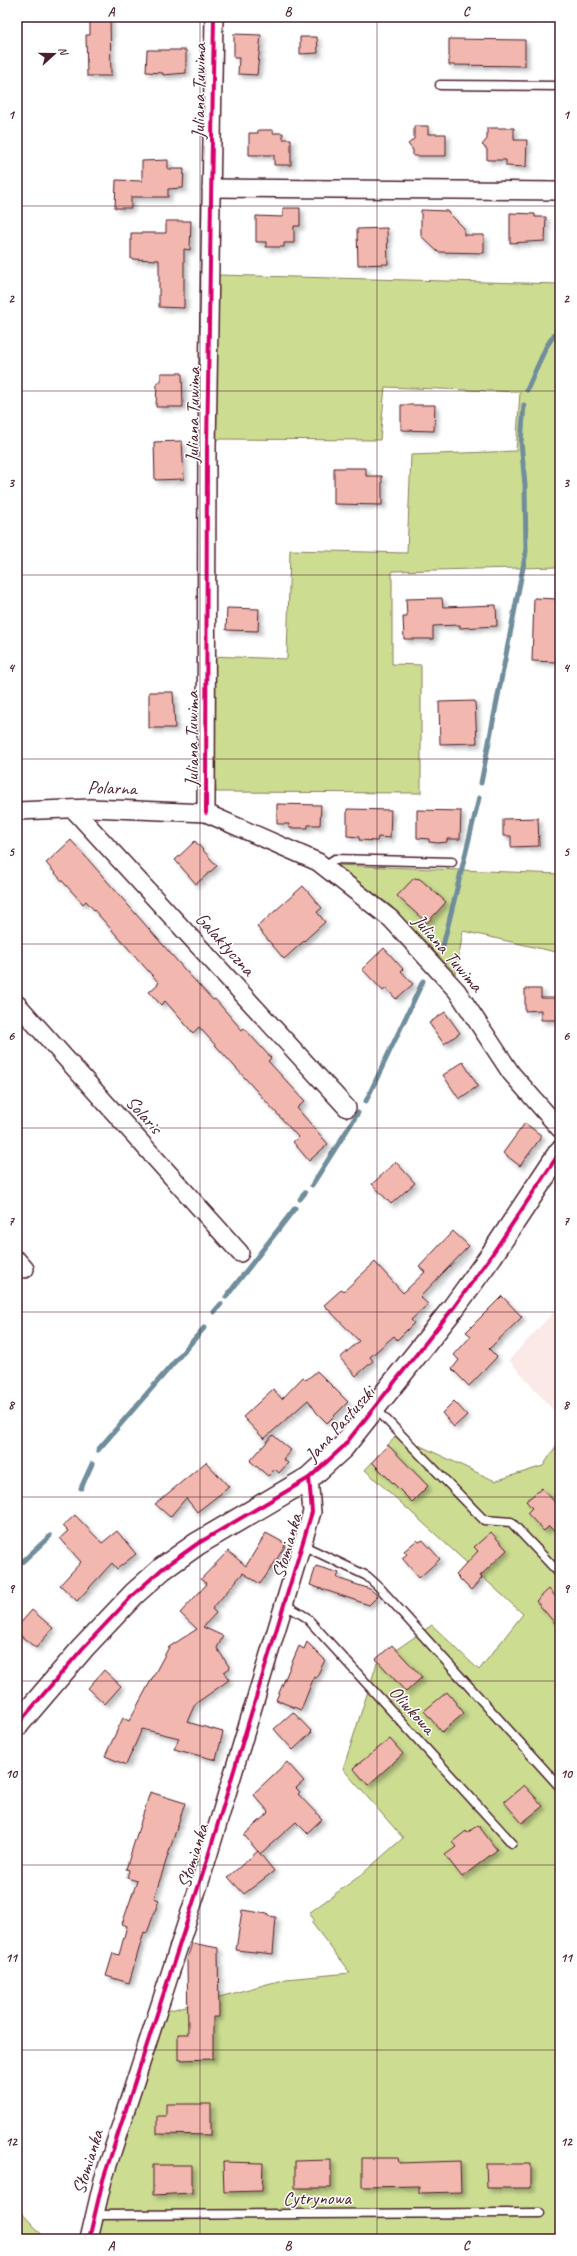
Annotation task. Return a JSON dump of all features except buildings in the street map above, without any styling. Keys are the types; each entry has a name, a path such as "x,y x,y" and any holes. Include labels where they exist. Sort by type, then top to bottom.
{"street":[{"name":"Juliana Tuwima","path":"214,17 207,448 206,813 318,862 391,919 457,990 511,1073 560,1129"},
{"path":"211,188 560,191"},
{"name":"Polarna","path":"17,811 73,809 206,813"},
{"name":"Galaktyczna","path":"73,809 347,1108"},
{"name":"Solaris","path":"17,1004 240,1253"},
{"name":"Jana Pastuszki","path":"17,1725 83,1648 134,1594 162,1569 197,1544 309,1478 343,1447 454,1306 491,1256 560,1152"},
{"name":"Słomianka","path":"89,2239 103,2180 206,1863 312,1512 309,1478"}],"lane":[{"path":"440,85 560,86"},
{"path":"324,866 335,859 452,862"},
{"path":"375,1407 484,1520 511,1522 560,1574"},
{"path":"302,1545 367,1576 379,1587 560,1788"},
{"name":"Oliwkowa","path":"284,1604 306,1617 512,1843"},
{"name":"Cytrynowa","path":"94,2215 540,2213"}],"shaded area":[{"path":"560,1305 560,1418 509,1360"}],"green space":[{"path":"218,275 560,284 560,567 392,571 392,664 421,665 421,793 216,792 210,656 287,659 290,550 407,553 411,455 516,451 520,392 385,387 380,440 213,439"},
{"path":"335,865 560,874 560,953 463,931 456,974 390,905"},
{"path":"397,1435 495,1481 543,1466 560,1440 560,2239 90,2239 156,2014 286,1979 350,1973 312,1923 315,1921 309,1913 361,1875 403,1838 343,1769 377,1663 432,1625 479,1670 523,1614 365,1470"},
{"path":"17,2208 46,2239 17,2239"}],"waterway":[{"path":"527,390 546,347 560,326"},
{"path":"481,783 526,552 525,485 521,442 524,405"},
{"path":"442,950 479,798"},
{"path":"366,1101 423,981"},
{"path":"312,1185 358,1113"},
{"path":"300,1199 305,1193"},
{"path":"226,1297 295,1208"},
{"path":"214,1312 221,1304"},
{"path":"98,1450 204,1328"},
{"path":"81,1488 92,1464"},
{"path":"22,1562 50,1536"}],"cycle path":[{"path":"206,813 207,448 214,17"},
{"path":"17,1725 83,1648 134,1594 162,1569 197,1544 309,1478 343,1447 454,1307 491,1256 560,1152"},
{"path":"89,2239 103,2180 206,1863 312,1512 309,1478"}]}
